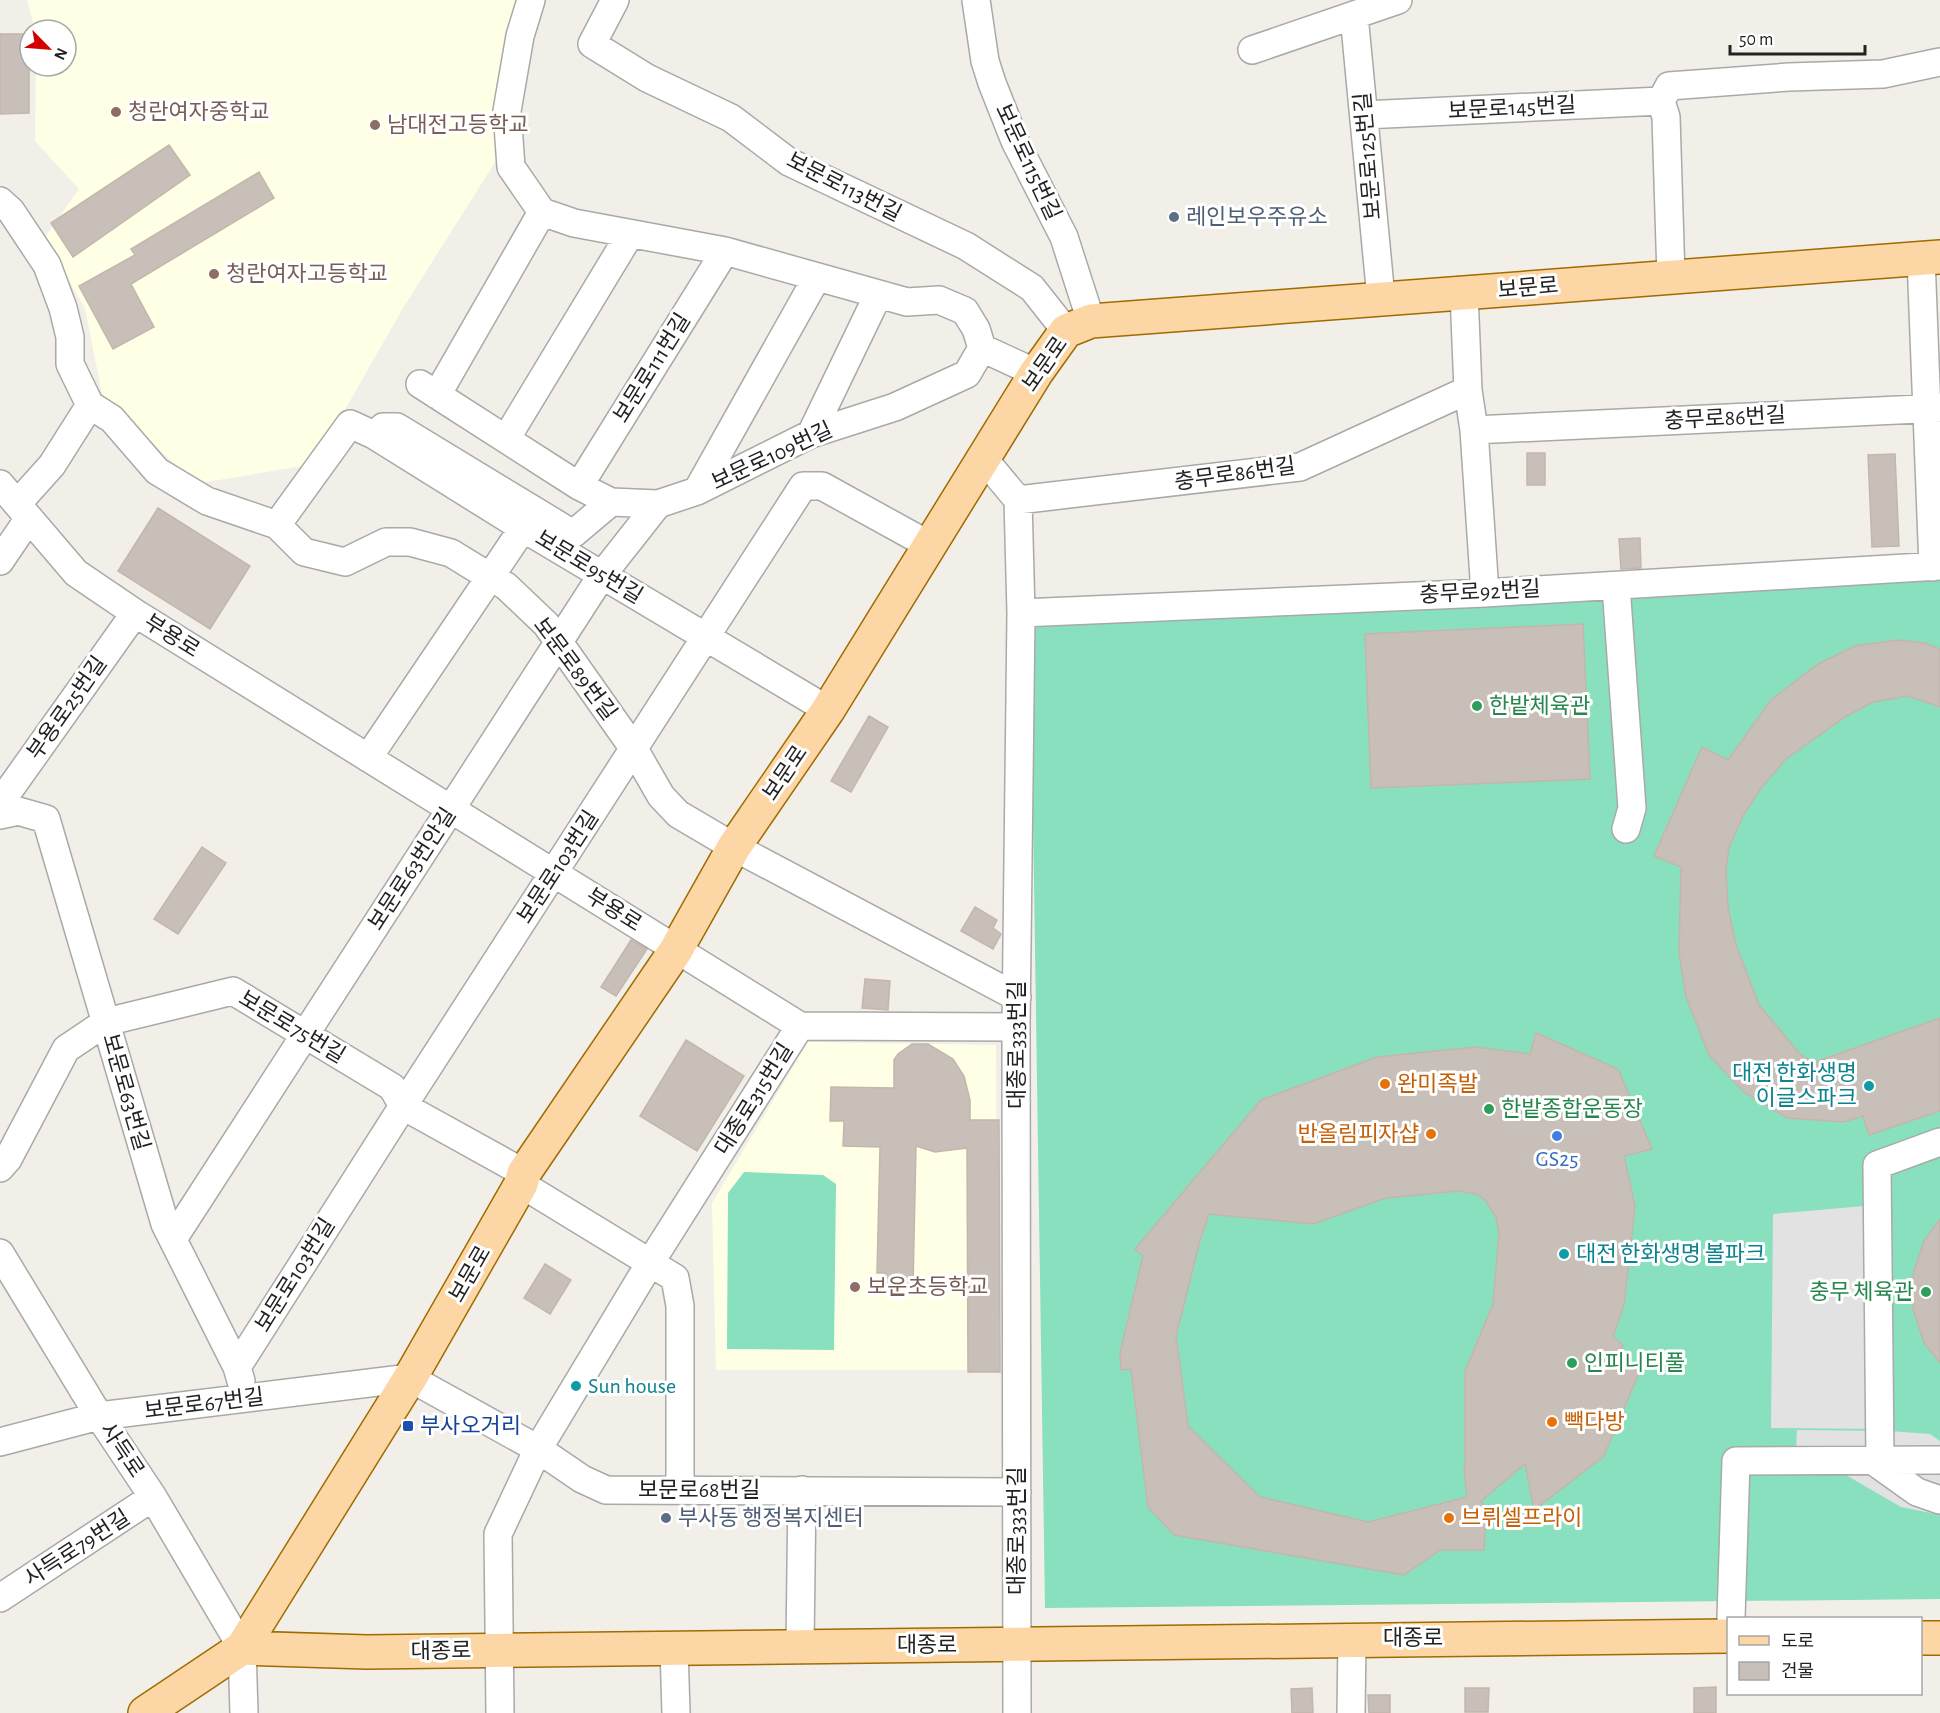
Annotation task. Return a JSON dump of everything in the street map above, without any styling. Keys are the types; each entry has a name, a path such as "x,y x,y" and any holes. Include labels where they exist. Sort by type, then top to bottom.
{"main road":[{"name":"보문로","path":"242,1648 410,1378 522,1179 676,950 734,847 828,710 1036,373 1078,326 1381,298 1931,257"},
{"name":"대종로","path":"242,1648 367,1652 1727,1636"},
{"path":"1922,1638 1940,1638"},
{"path":"145,1713 242,1648"}],"street":[{"path":"531,0 520,36 507,111 511,167 542,212 574,223 725,251 907,302 939,300 965,311 976,329 982,348 1036,373"},
{"name":"보문로113번길","path":"615,0 592,44 647,78 730,118 789,162 966,246 1032,288 1078,326"},
{"name":"보문로115번길","path":"976,0 992,83 1015,141 1064,237 1078,326"},
{"path":"1252,50 1398,0"},
{"name":"보문로125번길","path":"1354,15 1381,298"},
{"path":"1671,277 1664,109 1669,86 1789,76 1883,74 1940,62"},
{"name":"보문로145번길","path":"1364,115 1664,109"},
{"name":"보문로89번길","path":"0,201 11,211 47,265 63,308 70,337 70,364 90,405 112,419 157,471 207,501 277,525 303,552 345,562 386,542 410,542 451,554 506,586 546,624 634,749 661,796 678,814 734,847"},
{"name":"보문로109번길","path":"542,212 429,390 579,486 612,502 658,504 697,491 811,434 895,407 968,374 982,348"},
{"path":"506,439 630,234"},
{"name":"보문로111번길","path":"579,486 725,251"},
{"path":"1931,257 1937,567"},
{"path":"697,491 817,277"},
{"path":"1464,293 1468,390 1474,430 1485,592"},
{"path":"811,434 878,295"},
{"name":"충무로86번길","path":"1018,500 1300,467 1468,390"},
{"path":"0,561 16,502 52,465 90,405"},
{"name":"충무로86번길","path":"1474,430 1934,408"},
{"name":"보문로95번길","path":"277,525 350,424 374,435 523,528 828,710"},
{"path":"374,435 383,427 397,427 573,534 612,502"},
{"path":"983,458 1018,500"},
{"name":"보문로103번길","path":"237,1367 402,1106 555,873 803,486 822,486 929,545"},
{"name":"대종로333번길","path":"1017,1713 1016,1027 1021,613 1018,500"},
{"name":"부용로","path":"16,502 76,573 135,613 800,1026"},
{"name":"보문로63번안길","path":"172,1239 602,575 658,504"},
{"path":"368,758 523,528"},
{"name":"충무로92번길","path":"1021,613 1616,586 1937,567"},
{"path":"1616,586 1632,808 1626,829"},
{"name":"부용로25번길","path":"0,803 135,613"},
{"name":"보문로63번길","path":"0,815 18,811 46,819 165,1224 237,1367 247,1399"},
{"path":"734,847 1017,997"},
{"name":"보문로75번길","path":"0,1168 8,1159 66,1048 106,1022 233,991 392,1088 402,1106 522,1179 651,1263"},
{"name":"대종로315번길","path":"500,1713 498,1534 538,1449 651,1263 800,1026 1016,1027"},
{"path":"1876,1460 1877,1165 1940,1142"},
{"name":"사득로","path":"0,1253 99,1416 153,1497 242,1648"},
{"path":"651,1263 675,1278 680,1306 680,1490"},
{"name":"보문로68번길","path":"410,1378 538,1449 582,1479 606,1490 1017,1492"},
{"name":"보문로67번길","path":"0,1442 99,1416 410,1378"},
{"path":"1876,1460 1917,1492 1940,1500"},
{"path":"1731,1617 1736,1461 1940,1460"},
{"path":"800,1646 802,1490"},
{"name":"사득로79번길","path":"0,1598 153,1497"},
{"path":"1351,1713 1352,1639"},
{"path":"242,1648 244,1713"},
{"path":"674,1648 676,1713"}],"shaded area":[{"path":"27,0 522,0 499,156 403,308 314,464 195,484 102,394 85,308 44,239 79,189 35,141 36,78 78,78 78,18 32,18"},
{"name":"보운초등학교","path":"808,1042 996,1045 997,1370 716,1370 712,1203"},
{"path":"1876,1205 1881,1429 1771,1428 1773,1214"},
{"path":"1797,1430 1930,1434 1940,1441 1940,1515 1901,1507 1839,1471 1795,1471"}],"green space":[{"name":"한밭종합운동장","path":"1940,577 1940,1599 1045,1608 1030,619"},
{"path":"744,1172 823,1175 836,1184 834,1350 727,1349 728,1193"}],"building":[{"path":"0,34 18,34 18,78 29,78 29,113 0,114"},
{"path":"169,145 190,175 73,257 51,223"},
{"path":"259,172 274,198 131,284 154,327 113,349 79,286 135,255 131,249"},
{"path":"1527,453 1545,453 1545,485 1527,485"},
{"path":"1895,454 1899,546 1872,547 1868,455"},
{"path":"158,508 250,566 210,629 118,571"},
{"path":"1640,538 1641,568 1621,569 1619,539"},
{"name":"한밭체육관","path":"1583,624 1590,779 1371,788 1365,634"},
{"path":"1898,640 1925,643 1940,649 1940,707 1908,696 1873,702 1845,717 1786,759 1761,788 1743,816 1729,847 1726,869 1728,908 1736,945 1759,1005 1800,1054 1807,1059 1818,1061 1940,1018 1940,1111 1869,1135 1863,1116 1844,1122 1787,1118 1744,1092 1709,1055 1686,997 1679,953 1681,867 1654,856 1702,747 1728,760 1771,700 1818,664 1855,646"},
{"path":"869,716 888,727 851,792 831,781"},
{"path":"202,847 226,863 178,934 154,919"},
{"path":"975,907 997,920 993,928 1001,934 993,949 961,931"},
{"path":"631,940 647,949 616,996 601,987"},
{"path":"865,979 890,981 888,1010 862,1008"},
{"name":"대전 한화생명 볼파크","path":"1536,1033 1618,1069 1652,1149 1624,1156 1635,1206 1624,1305 1613,1336 1623,1345 1620,1352 1639,1373 1604,1456 1534,1510 1525,1464 1481,1501 1486,1509 1484,1550 1440,1550 1404,1575 1174,1535 1148,1507 1131,1369 1121,1370 1120,1353 1143,1256 1135,1249 1261,1100 1377,1057 1475,1047 1530,1054","holes":["1458,1191 1476,1194 1485,1200 1496,1217 1499,1234 1493,1304 1465,1371 1464,1470 1467,1497 1368,1522 1260,1497 1188,1426 1176,1336 1199,1244 1209,1214 1313,1224 1386,1198"]},
{"path":"686,1040 744,1076 697,1151 640,1116"},
{"path":"912,1044 928,1044 953,1059 964,1076 970,1100 970,1120 999,1120 1000,1372 968,1372 967,1148 935,1152 916,1146 913,1287 885,1287 885,1273 877,1273 880,1147 843,1146 844,1121 830,1121 831,1087 894,1088 894,1060 898,1054"},
{"name":"충무 체육관","path":"1940,1219 1940,1363 1924,1343 1913,1309 1913,1274 1924,1241"},
{"path":"545,1264 571,1280 550,1314 524,1298"},
{"path":"1716,1687 1716,1713 1694,1713 1694,1688"},
{"path":"1312,1688 1313,1713 1292,1713 1291,1689"},
{"path":"1465,1688 1489,1688 1488,1712 1465,1712"},
{"path":"1368,1695 1390,1695 1390,1713 1369,1713"}],"place":[{"name":"청란여자중학교","path":"116,112"},
{"name":"남대전고등학교","path":"375,125"},
{"name":"레인보우주유소","path":"1174,217"},
{"name":"청란여자고등학교","path":"214,274"},
{"name":"한밭체육관","path":"1477,706"},
{"name":"완미족발","path":"1385,1084"},
{"name":"대전 한화생명 이글스파크","path":"1869,1086"},
{"name":"한밭종합운동장","path":"1489,1109"},
{"name":"반올림피자샵","path":"1431,1134"},
{"name":"GS25","path":"1557,1136"},
{"name":"대전 한화생명 볼파크","path":"1564,1254"},
{"name":"보운초등학교","path":"855,1287"},
{"name":"충무 체육관","path":"1926,1292"},
{"name":"인피니티풀","path":"1572,1363"},
{"name":"Sun house","path":"576,1386"},
{"name":"빽다방","path":"1552,1422"},
{"name":"부사오거리","path":"408,1426"},
{"name":"부사동 행정복지센터","path":"666,1518"},
{"name":"브뤼셀프라이","path":"1449,1518"}]}
